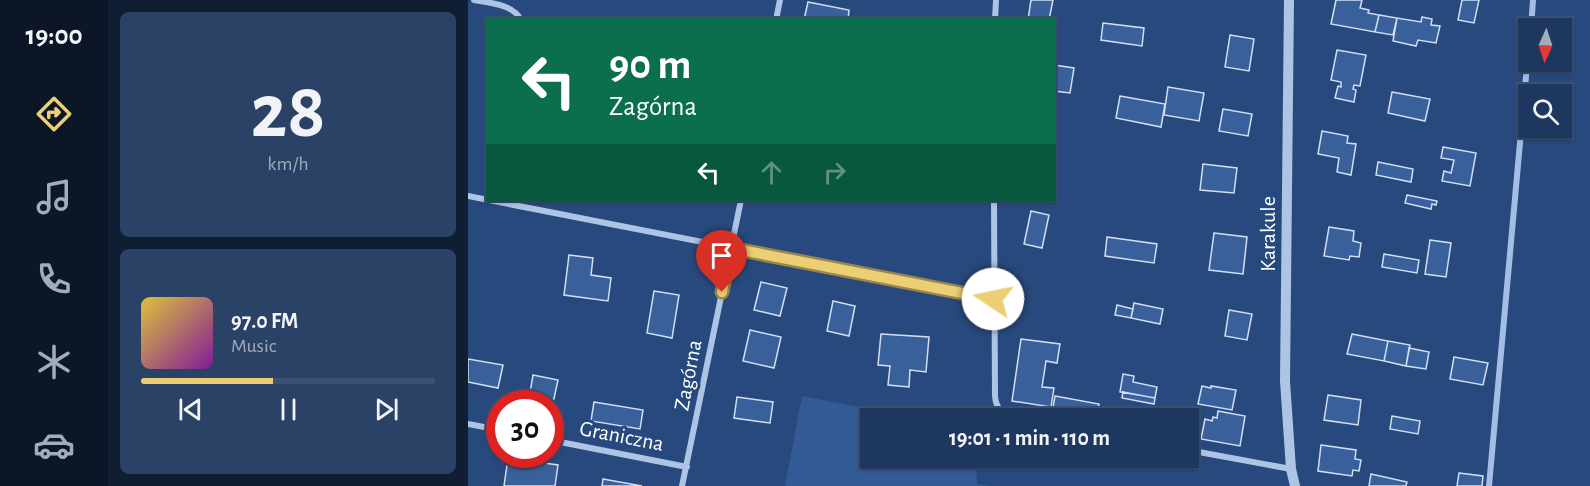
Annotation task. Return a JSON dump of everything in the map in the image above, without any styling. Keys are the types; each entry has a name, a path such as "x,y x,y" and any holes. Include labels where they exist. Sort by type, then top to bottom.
{"street":[{"path":"474,0 510,7 521,18"},
{"path":"776,18 780,0"},
{"path":"995,18 996,0"},
{"name":"Karakule","path":"1288,0 1285,381 1291,469 1295,486"},
{"path":"468,196 486,199"},
{"path":"494,201 993,299"},
{"name":"Zagórna","path":"682,486 741,201"},
{"path":"994,201 995,401 998,408"},
{"path":"468,424 486,427"},
{"name":"Graniczna","path":"564,443 687,466"},
{"path":"1199,452 1291,469"}],"shaded area":[{"path":"802,396 864,408 860,408 860,468 976,468 977,484 991,486 785,486"}],"building":[{"path":"1031,0 1053,0 1049,18 1028,18"},
{"path":"1336,0 1362,0 1360,8 1369,10 1368,13 1379,15 1375,32 1331,24"},
{"path":"1462,0 1479,0 1474,23 1458,20"},
{"path":"808,2 849,10 848,18 804,18"},
{"path":"1379,15 1397,18 1393,35 1375,32"},
{"path":"1422,17 1432,19 1431,25 1440,26 1436,43 1418,40 1416,46 1393,41 1397,18 1421,22"},
{"path":"1103,23 1144,28 1142,46 1101,40"},
{"path":"1230,35 1254,39 1249,71 1225,67"},
{"path":"1337,50 1366,55 1360,86 1354,85 1353,89 1356,90 1354,102 1335,98 1338,86 1341,87 1341,82 1331,80"},
{"path":"1056,65 1074,68 1070,93 1056,91"},
{"path":"1168,87 1204,93 1199,121 1164,115"},
{"path":"1392,92 1430,99 1425,121 1388,113"},
{"path":"1120,96 1165,104 1161,127 1116,118"},
{"path":"1223,109 1252,114 1248,136 1219,131"},
{"path":"1322,131 1348,136 1347,143 1356,144 1351,175 1337,172 1339,158 1318,154"},
{"path":"1443,147 1476,153 1470,186 1442,181 1444,171 1451,173 1454,160 1441,158"},
{"path":"1378,162 1413,169 1411,182 1376,175"},
{"path":"1203,164 1237,168 1234,193 1200,190"},
{"path":"1407,195 1437,201 1436,205 1432,204 1431,209 1405,203"},
{"path":"1031,211 1049,215 1042,248 1024,244"},
{"path":"1329,227 1354,231 1353,241 1361,243 1359,257 1350,256 1349,260 1324,256"},
{"path":"1214,233 1247,237 1243,274 1209,270"},
{"path":"1107,237 1157,244 1154,263 1105,256"},
{"path":"1430,240 1451,243 1446,277 1425,274"},
{"path":"1384,254 1419,260 1417,273 1382,267"},
{"path":"569,255 593,258 591,275 611,278 608,301 564,295"},
{"path":"761,282 787,288 780,316 754,310"},
{"path":"654,291 679,295 672,338 647,333"},
{"path":"833,301 855,306 849,336 827,331"},
{"path":"1134,303 1163,309 1160,324 1131,318"},
{"path":"1117,305 1133,309 1131,318 1115,315"},
{"path":"1229,310 1252,314 1247,340 1225,336"},
{"path":"750,330 781,337 774,368 743,361"},
{"path":"881,334 929,337 926,372 910,370 909,387 888,385 890,366 878,365"},
{"path":"1352,334 1388,341 1384,361 1347,354"},
{"path":"1021,339 1060,344 1057,363 1046,361 1042,387 1054,388 1051,407 1012,401"},
{"path":"1388,341 1410,345 1406,366 1384,361"},
{"path":"1409,348 1429,352 1426,369 1406,366"},
{"path":"1454,357 1488,363 1483,385 1450,379"},
{"path":"468,359 503,365 498,388 468,382"},
{"path":"1123,374 1134,376 1133,382 1157,387 1155,398 1120,392"},
{"path":"533,375 558,380 556,390 530,390"},
{"path":"1202,386 1236,390 1232,410 1198,404"},
{"path":"1123,392 1155,398 1154,404 1122,398"},
{"path":"1328,395 1361,400 1358,425 1324,420"},
{"path":"1055,396 1099,404 1098,408 1053,408"},
{"path":"737,397 773,402 770,423 734,418"},
{"path":"594,402 643,410 640,429 591,421"},
{"path":"1218,411 1245,416 1240,446 1201,439 1205,419 1212,421 1213,417 1217,418"},
{"path":"1392,416 1420,421 1418,434 1390,429"},
{"path":"1321,445 1356,450 1355,459 1361,460 1359,471 1353,470 1352,476 1318,471"},
{"path":"507,468 558,468 555,486 504,486"},
{"path":"1459,473 1483,476 1482,486 1457,486"},
{"path":"1371,474 1407,482 1406,486 1369,486"},
{"path":"603,479 642,486 602,486"}],"waterway":[{"path":"1532,18 1533,0"},
{"path":"1489,486 1526,72"}],"route":[{"path":"722,292 731,248 993,299"}]}
